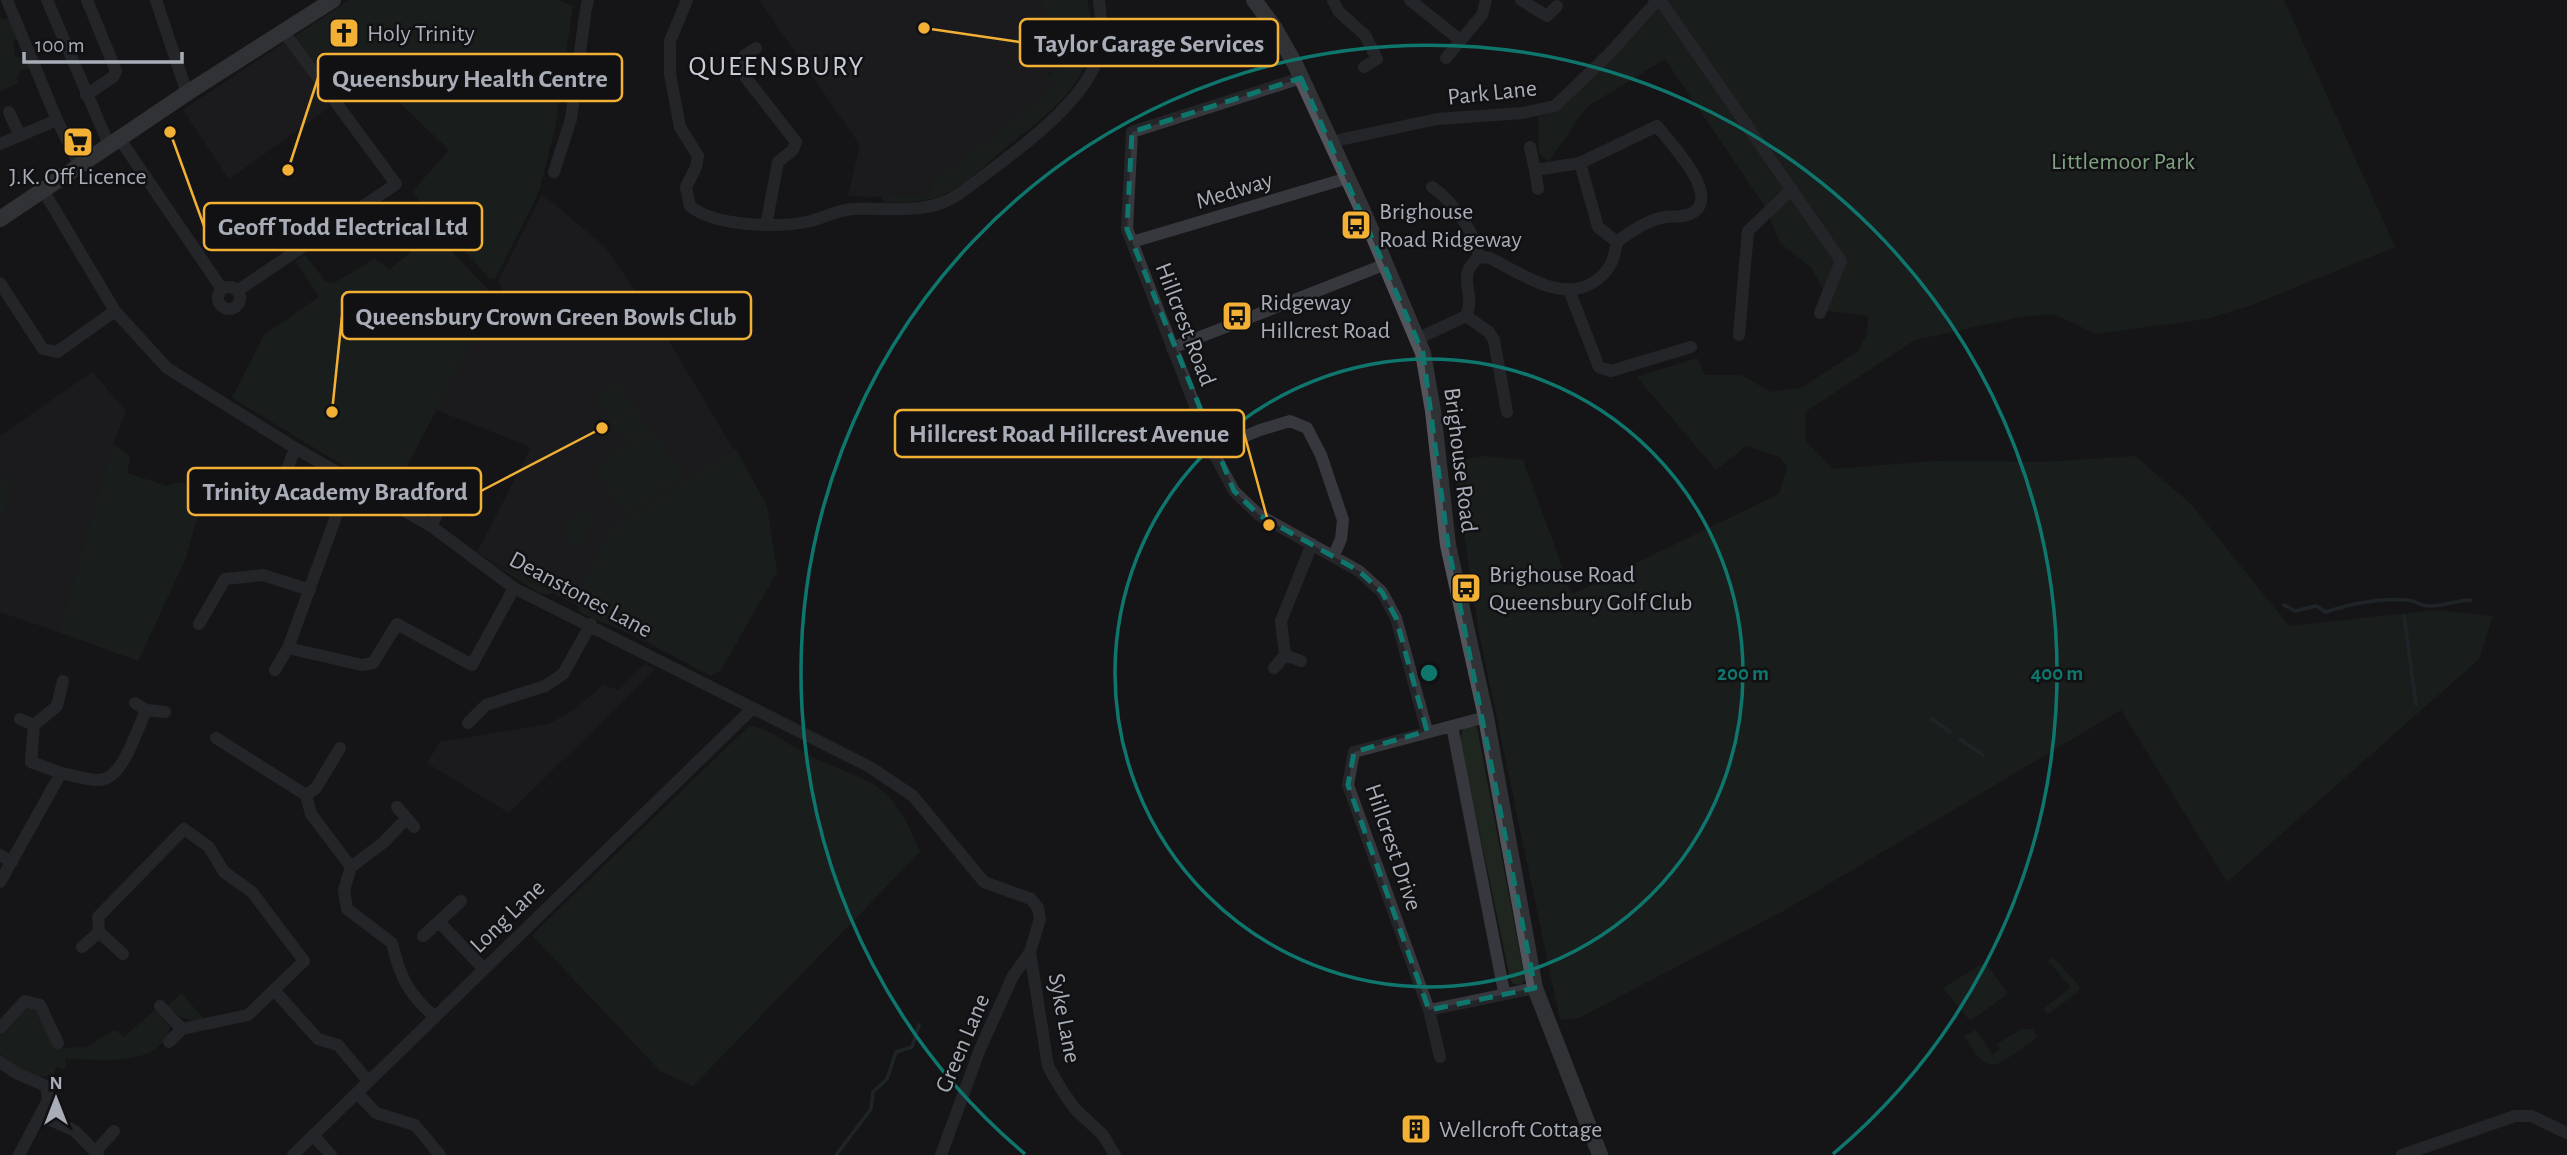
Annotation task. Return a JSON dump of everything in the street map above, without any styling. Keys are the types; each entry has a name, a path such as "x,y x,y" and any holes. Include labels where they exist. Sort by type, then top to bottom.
{"main road":[{"path":"0,219 114,141 333,0"},
{"name":"Brighouse Road","path":"1254,0 1274,27 1301,78 1348,178 1417,339 1433,411 1448,545 1486,717 1535,988 1600,1155"}],"street":[{"path":"7,0 57,120 80,166"},
{"path":"47,0 86,95 114,141 222,289 219,302 229,308 239,302 237,291"},
{"path":"86,95 113,77 116,71 87,0"},
{"path":"156,0 187,93"},
{"path":"687,0 670,41 675,106 680,127 698,156 696,167 686,187 686,196 690,206 706,215 766,225 810,221 852,209 922,209 949,201 1056,117 1083,90 1097,59 1102,28 1099,0"},
{"path":"1333,0 1339,12 1365,35 1377,59 1364,66"},
{"path":"1410,0 1461,40"},
{"path":"1446,58 1482,15 1486,0"},
{"path":"1521,0 1547,16 1557,6"},
{"path":"1659,0 1841,261 1820,313"},
{"name":"Park Lane","path":"1330,142 1437,119 1523,113 1555,106 1609,54 1659,0"},
{"path":"554,172 571,119 586,8"},
{"path":"237,291 396,184 284,32"},
{"path":"756,48 738,54 746,78 796,142 793,150 778,162 766,225"},
{"name":"Hillcrest Road","path":"1301,78 1132,132 1127,229 1213,450 1234,491 1259,515 1334,555 1359,571 1382,592 1396,618 1427,731"},
{"path":"9,112 20,136"},
{"path":"0,144 57,120"},
{"path":"1417,339 1466,316 1470,307 1465,276 1468,266 1479,257 1490,258 1557,289 1580,291 1609,270 1617,242 1630,232 1658,218 1687,215 1698,209 1702,199 1702,186 1657,126 1580,163 1535,170"},
{"path":"1530,147 1538,189"},
{"path":"1580,163 1598,227 1617,242"},
{"name":"Medway","path":"1132,242 1348,178"},
{"path":"1440,189 1467,227 1478,247 1479,257"},
{"path":"1739,335 1748,231 1793,189"},
{"name":"Deanstones Lane","path":"43,190 115,311 167,368 295,448 430,526 514,587 870,767 913,796 984,882 1031,899 1038,908 1040,919 1031,951"},
{"path":"1172,348 1386,264"},
{"path":"0,282 43,349 57,352 115,311"},
{"path":"222,289 231,288 237,291"},
{"path":"1569,290 1599,367 1604,370 1611,371 1691,347"},
{"path":"1466,316 1489,332 1494,341 1507,412"},
{"path":"1213,450 1260,430 1290,421 1307,428 1321,455 1343,520 1342,539 1334,555"},
{"path":"240,509 275,505 295,448"},
{"path":"430,526 459,473"},
{"path":"275,670 288,648 350,478"},
{"path":"1274,668 1285,655 1282,621 1312,544"},
{"path":"199,624 225,579 263,575 310,590"},
{"path":"288,648 362,665 373,663 397,624 472,665 514,587"},
{"path":"468,723 486,705 545,686 563,674 591,624"},
{"path":"1285,655 1301,661"},
{"path":"64,681 57,706 34,726 31,738 31,762 61,772 101,780 114,774 127,755 140,706 165,712"},
{"name":"Long Lane","path":"293,1155 752,709"},
{"name":"Hillcrest Drive","path":"1440,1057 1429,1010 1348,785 1354,752 1486,717"},
{"path":"20,719 34,726"},
{"path":"1452,726 1504,992"},
{"path":"216,738 306,795 311,814 351,867"},
{"path":"306,795 316,788 340,747"},
{"path":"0,883 61,772"},
{"path":"397,807 409,823 351,867 344,890 347,909 392,943 398,968 413,998 435,1017"},
{"path":"82,947 99,932 99,917 184,829 208,847 224,872 252,892 303,961 248,1015 182,1029 169,1042"},
{"path":"0,855 12,862"},
{"path":"424,936 461,901"},
{"path":"439,922 484,969"},
{"path":"99,932 124,954"},
{"name":"Green Lane","path":"941,1155 980,1049 1013,976 1031,951"},
{"name":"Syke Lane","path":"1031,951 1048,1066 1061,1090 1103,1135 1115,1155"},
{"path":"1429,1010 1504,992 1535,988"},
{"path":"274,990 318,1039 338,1045 368,1081"},
{"path":"0,1028 25,1001 40,1004 58,1043"},
{"path":"160,1006 182,1029"},
{"path":"0,1062 16,1073 46,1086 48,1100 19,1155"},
{"path":"357,1093 376,1113 415,1125 440,1155"},
{"path":"40,1115 75,1131 96,1153 114,1131"},
{"path":"2402,1155 2515,1116 2531,1116 2567,1133"},
{"path":"313,1135 331,1155"}],"highlighted area":[{"path":"1301,78 1423,353 1448,545 1535,988 1429,1010 1348,785 1354,752 1427,731 1396,618 1382,592 1359,571 1259,515 1234,491 1127,229 1132,132"}],"shaded area":[{"path":"759,0 1039,0 1077,53 1047,75 1056,87 929,185 934,192 930,195 848,195 860,145"},
{"path":"285,42 330,107 229,179 183,110"},
{"path":"542,194 605,247 661,328 767,506 777,572 721,670 711,676 477,553 530,450 526,445 436,410 495,297 504,292 498,281"},
{"path":"92,372 126,411 113,444 59,632 0,612 0,436"},
{"path":"645,664 655,669 509,813 427,763 440,742 549,724 575,709 603,685 619,690"}],"green space":[{"path":"349,0 557,0 573,6 555,128 539,192 495,279 489,278 412,192 449,150 375,79 339,103 294,37"},
{"path":"1039,0 1087,0 1091,27 1089,50 1083,70 1072,88 1040,120 954,189 924,200 883,202 883,196 930,195 933,192 929,185 1055,87 1047,76 1077,53"},
{"name":"Littlemoor Park","path":"1647,0 2284,0 2395,247 2249,306 2206,319 2096,334 2054,314 2020,317 1915,340 1805,412 1806,441 1833,469 1934,461 2043,462 2135,456 2191,504 2289,626 2437,610 2493,616 2479,659 2227,882 2121,710 1785,910 1579,1018 1560,1020 1479,633 1453,461 1485,456 1523,460 1572,594 1779,494 1787,467 1780,457 1746,446 1716,470 1637,377 1697,358 1705,375 1741,375 1771,392 1801,388 1858,351 1867,334 1868,316 1827,311 1822,288 1812,268 1780,243 1766,208 1665,59 1587,107 1548,162 1539,153 1538,117 1550,112 1582,88 1657,11"},
{"path":"0,17 3,20 11,17 19,39 13,41 15,56 28,62 32,69 22,70 17,77 19,83 0,91"},
{"path":"434,233 495,297 392,495 232,398 264,335 319,297 295,261 305,255 325,281 334,283 374,259 390,269"},
{"path":"617,381 649,427 625,443 594,397"},
{"path":"651,429 683,476 626,515 594,467"},
{"path":"113,444 130,456 127,473 167,486 186,484 204,495 185,560 138,661 59,632"},
{"path":"736,449 767,506 777,572 721,670 711,676 647,641 581,613 575,600 613,527"},
{"path":"0,475 13,479 2,517 0,516"},
{"path":"578,509 588,509 593,521 579,545 569,541 567,532 570,520"},
{"path":"487,560 550,591 559,589 549,595 539,593"},
{"path":"1472,725 1477,727 1525,980 1521,985 1513,984 1510,978 1460,740 1463,729"},
{"path":"749,726 769,732 821,761 871,783 897,806 920,852 693,1086 660,1071 532,935"},
{"path":"2053,957 2080,987 2078,992 2048,1014 2043,1009 2071,987 2048,961"},
{"path":"1985,962 2008,994 1970,1021 1943,988"},
{"path":"181,993 203,1018 184,1018 168,1006"},
{"path":"27,1005 43,1011 61,1048 86,1047 115,1030 124,1037 155,1010 170,1027 165,1040 142,1055 110,1060 66,1058 65,1069 56,1067 54,1074 40,1077 25,1072 0,1054 0,1036"},
{"path":"2021,1029 2032,1029 2037,1035 2033,1041 2002,1062 1994,1064 1988,1064 1981,1059 1964,1036 1976,1030 1993,1055 2000,1049 1997,1044"}],"waterway":[{"path":"2284,605 2295,611 2316,606 2326,612 2376,601 2407,600 2434,606 2471,600"},
{"path":"2404,616 2416,704"},
{"path":"1932,719 1950,732"},
{"path":"1960,739 1983,755"},
{"path":"836,1155 871,1109 873,1092 887,1079 896,1052 912,1047 919,1025"}],"place":[{"name":"Taylor Garage Services","path":"924,28"},
{"name":"Holy Trinity","path":"344,33"},
{"name":"Geoff Todd Electrical Ltd","path":"170,132"},
{"name":"J.K. Off Licence","path":"78,142"},
{"name":"Queensbury Health Centre","path":"288,170"},
{"name":"Brighouse Road Ridgeway","path":"1356,225"},
{"name":"Ridgeway Hillcrest Road","path":"1237,316"},
{"name":"Queensbury Crown Green Bowls Club","path":"332,412"},
{"name":"Trinity Academy Bradford","path":"602,428"},
{"name":"Hillcrest Road Hillcrest Avenue","path":"1269,525"},
{"name":"Brighouse Road Queensbury Golf Club","path":"1466,588"},
{"name":"Wellcroft Cottage","path":"1416,1129"}],"district":[{"name":"QUEENSBURY","path":"777,65"}]}
